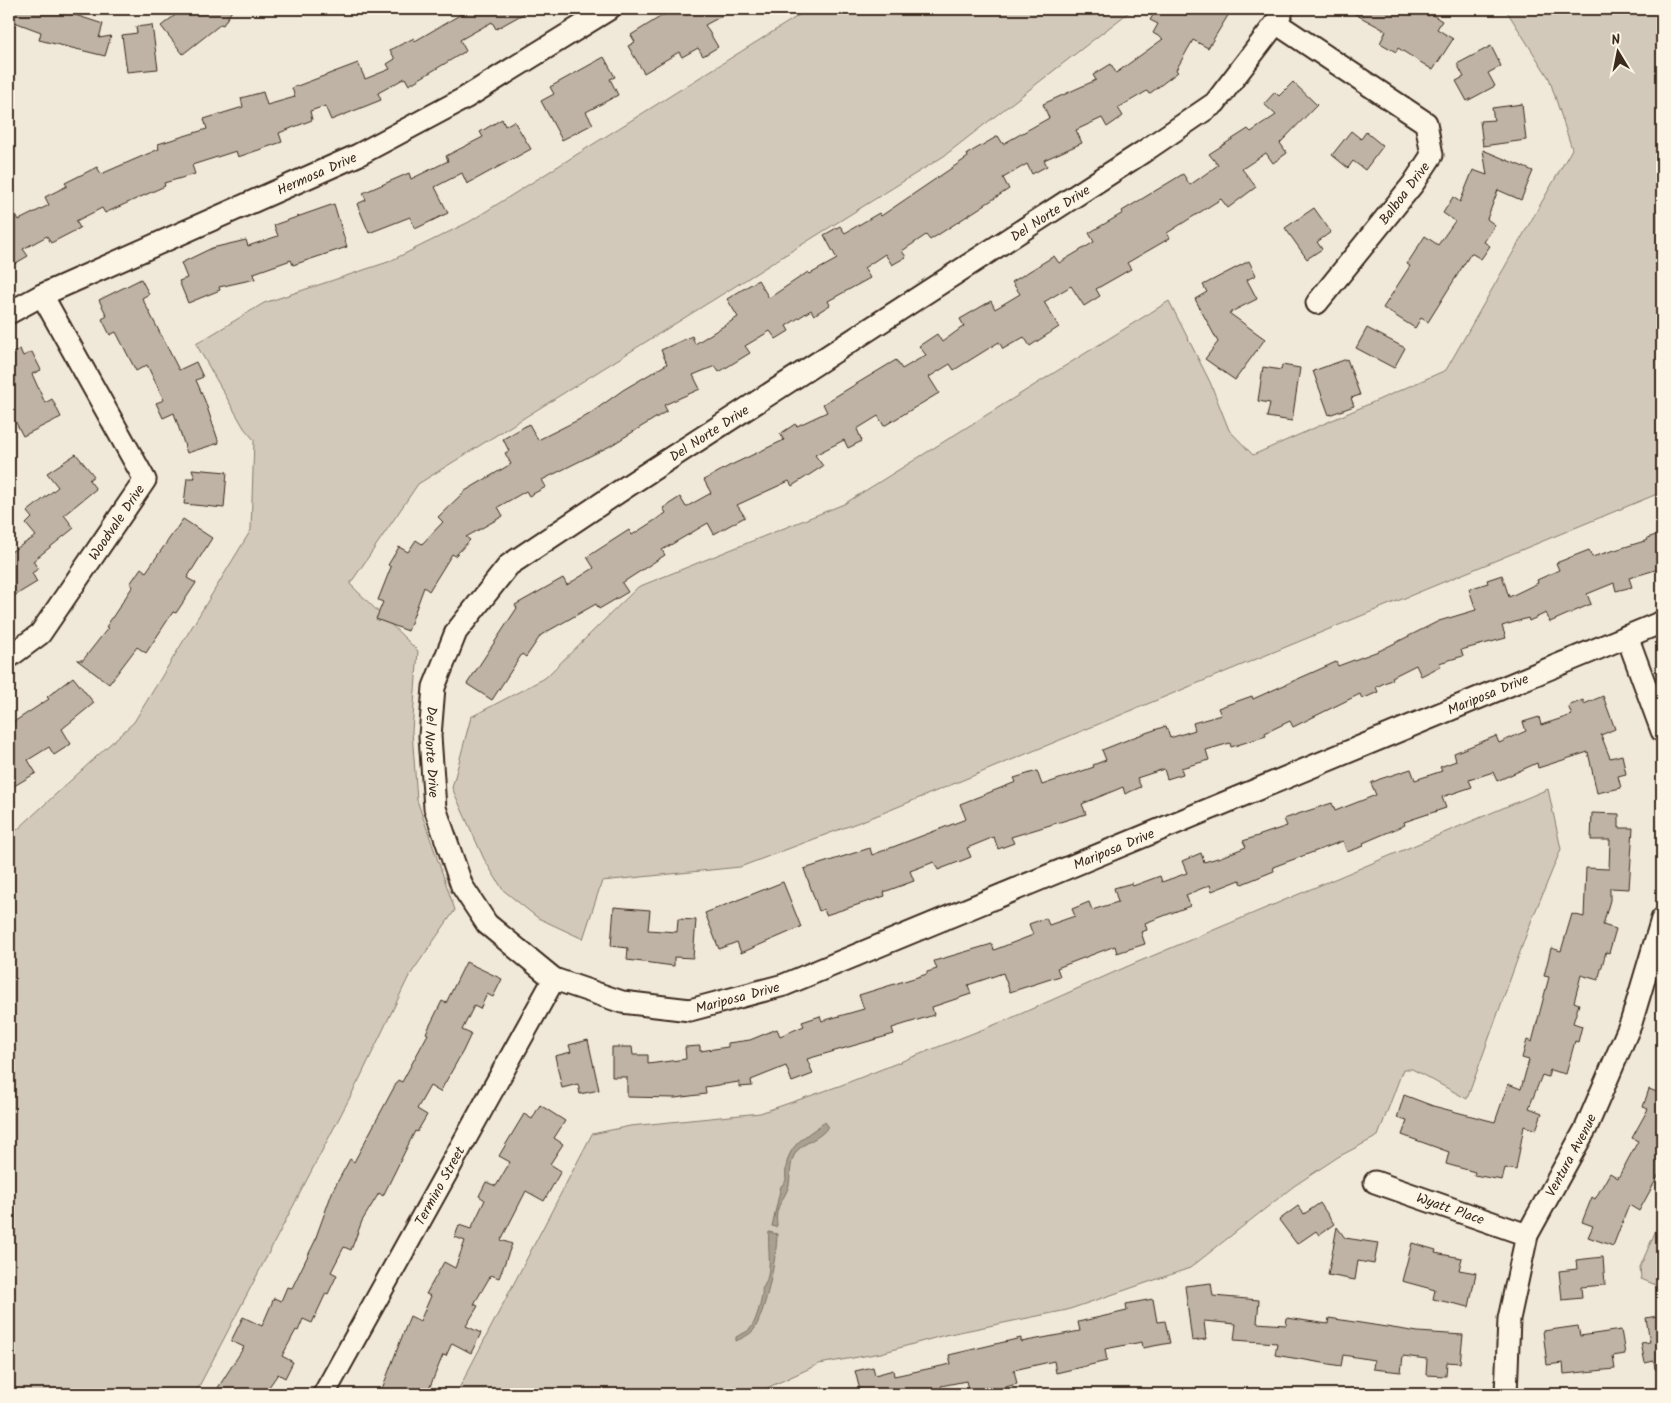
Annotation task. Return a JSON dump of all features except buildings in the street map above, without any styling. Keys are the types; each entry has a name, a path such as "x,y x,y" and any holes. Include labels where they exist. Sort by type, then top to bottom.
{"street":[{"name":"Hermosa Drive","path":"9,313 42,295 358,155 465,98 609,9"},
{"name":"Balboa Drive","path":"1280,16 1426,123 1432,154 1412,184 1317,303"},
{"name":"Del Norte Drive","path":"554,979 487,924 462,886 435,808 430,736 434,687 456,632 510,564 634,481 1144,152 1215,103 1280,16"},
{"name":"Woodvale Drive","path":"9,657 40,634 145,480 42,295"},
{"name":"Mariposa Drive","path":"554,979 622,1002 690,1010 784,985 1662,622"},
{"path":"1627,636 1662,731"},
{"name":"Ventura Avenue","path":"1506,1394 1509,1319 1527,1235 1586,1128 1631,1023 1662,919"},
{"name":"Termino Street","path":"324,1394 554,979"},
{"name":"Wyatt Place","path":"1375,1182 1527,1235"}],"shaded area":[{"path":"809,9 1133,9 944,156 418,484 350,584 418,651 412,731 417,800 455,910 408,978 360,1078 195,1394 9,1394 9,830 17,830 134,722 251,530 254,440 244,428 196,344 264,303 388,262 469,222"},
{"path":"1501,9 1662,9 1662,492 878,815 740,867 602,881 583,939 538,918 503,890 484,859 452,788 471,717 545,678 638,587 844,504 1169,301 1210,382 1229,430 1253,455 1446,370 1572,149 1549,78 1508,13"},
{"path":"1548,789 1561,849 1529,927 1467,1099 1412,1069 1403,1069 1378,1136 1338,1157 1294,1186 1190,1268 1067,1310 945,1335 881,1353 819,1364 754,1394 456,1394 592,1134 630,1126 760,1113 839,1086 1009,1019 1126,967"},
{"path":"825,1122 828,1126 826,1130 796,1152 791,1165 789,1185 778,1207 777,1225 776,1227 772,1226 781,1186 786,1181 786,1169 791,1152 802,1139"},
{"path":"1662,1216 1662,1284 1656,1285 1641,1279 1640,1267"},
{"path":"769,1232 777,1234 777,1244 763,1308 754,1330 736,1341 736,1337 750,1329 759,1309 762,1289 766,1283 769,1269"}]}
